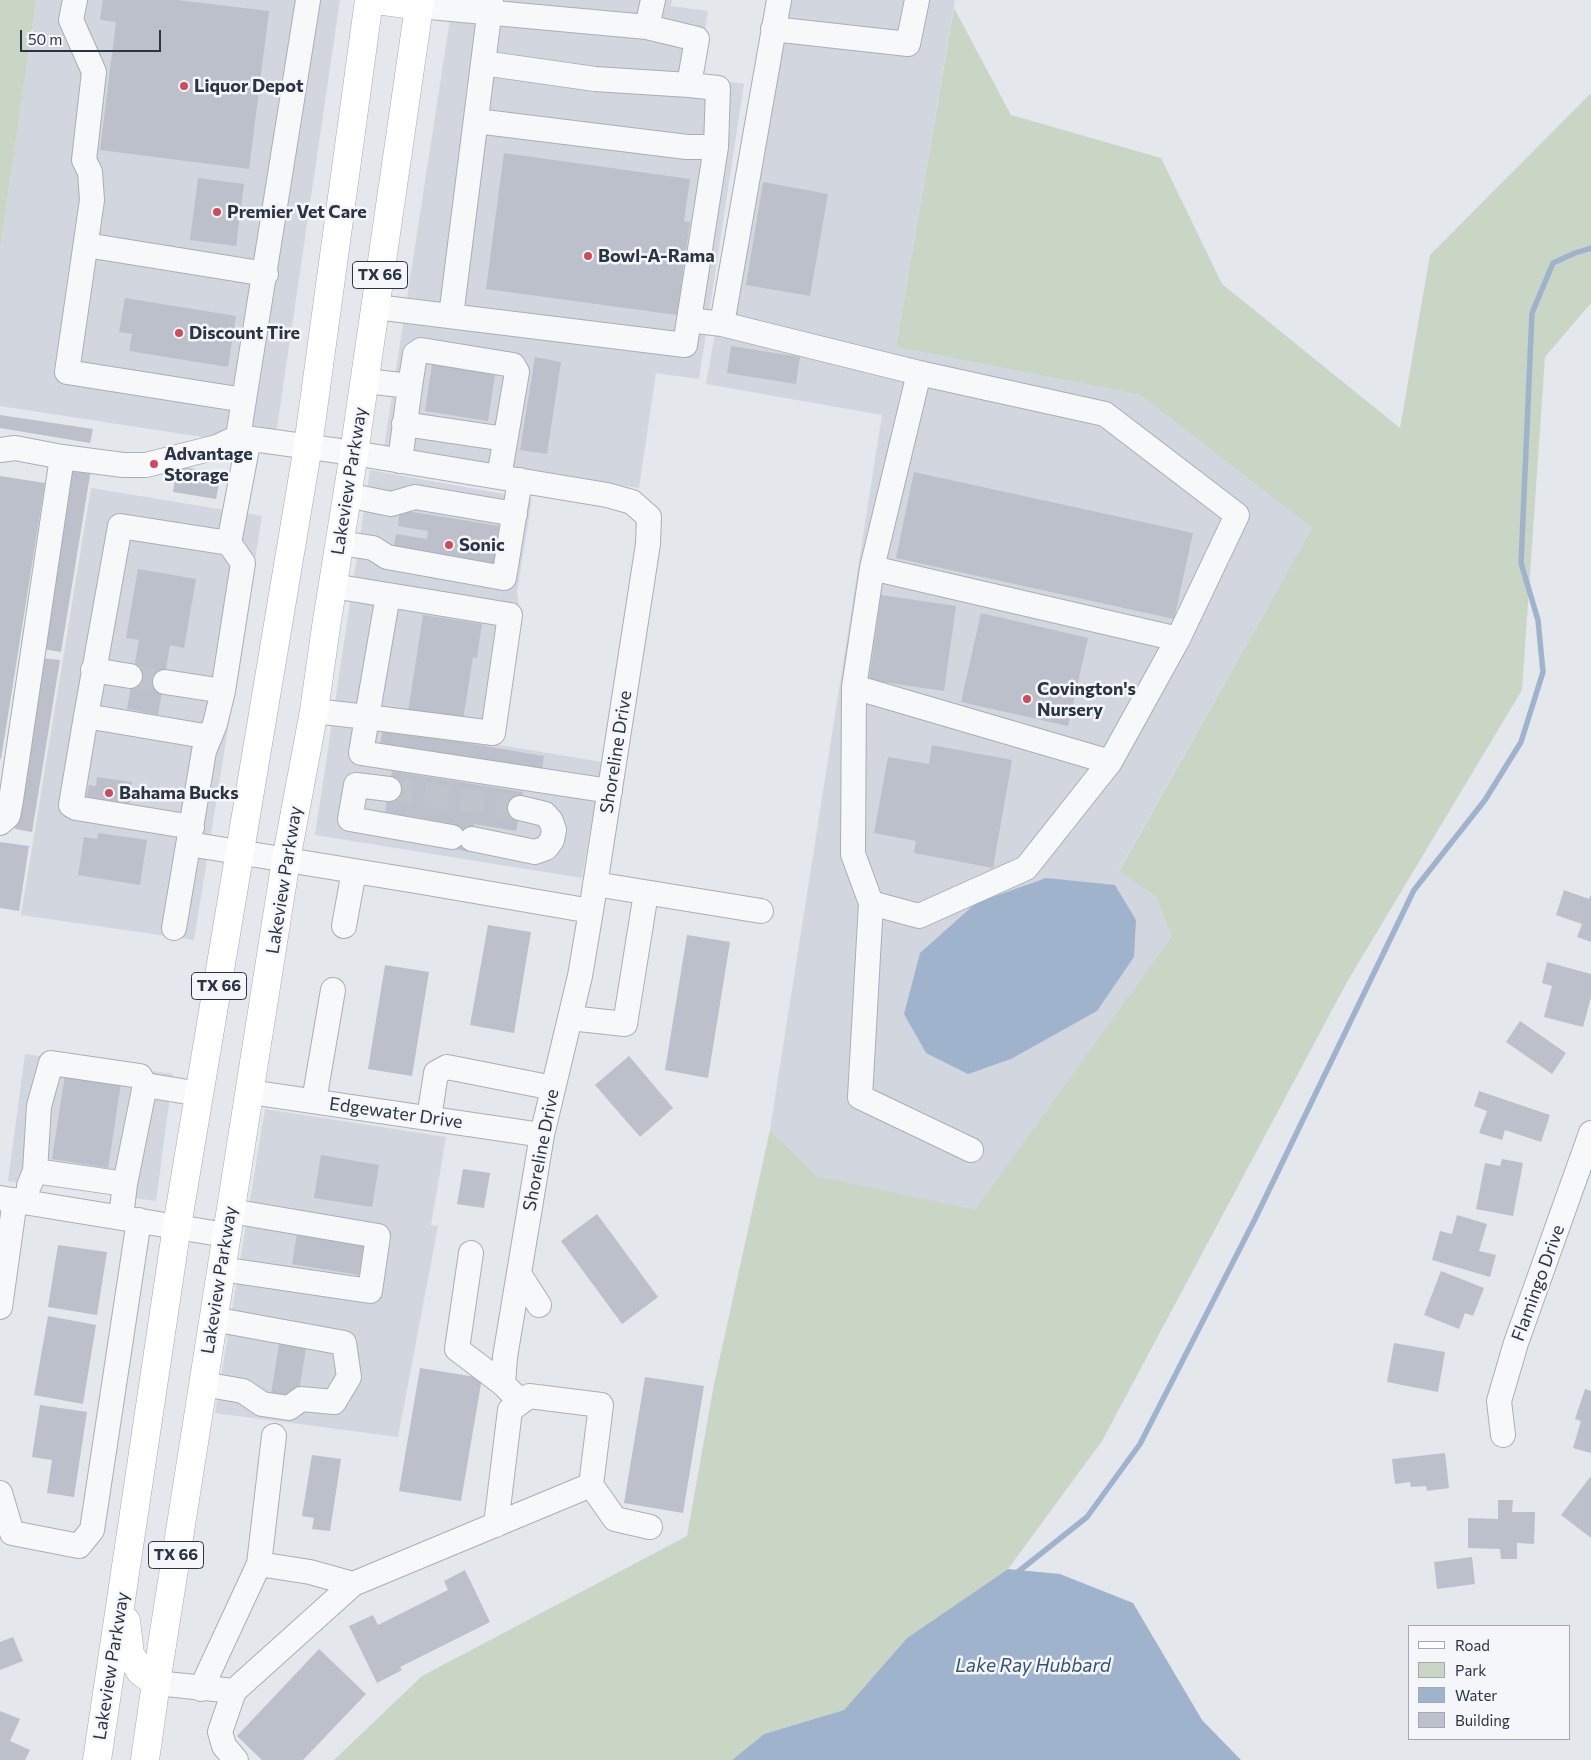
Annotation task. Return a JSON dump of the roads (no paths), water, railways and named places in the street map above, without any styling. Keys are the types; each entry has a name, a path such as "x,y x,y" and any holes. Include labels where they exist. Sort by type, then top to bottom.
{"main road":[{"name":"Lakeview Parkway","path":"97,1760 177,1226 308,446 369,0"},
{"path":"375,0 419,3"},
{"name":"Lakeview Parkway","path":"145,1760 286,860 314,711 376,307 419,3"},
{"path":"130,1537 126,1623 130,1654 140,1672 156,1683"}],"street":[{"path":"75,0 71,20 94,72 84,160 90,172 92,192 67,372 244,400"},
{"path":"174,928 204,752 217,719 223,691 243,563 229,543 244,437 244,400 266,274 308,0"},
{"path":"647,27 653,0"},
{"path":"722,324 779,0"},
{"path":"773,29 908,44 917,0"},
{"path":"419,3 490,6 647,27 697,39 690,84"},
{"path":"451,316 490,6"},
{"path":"376,307 685,345 716,147 718,88 690,84 594,79 483,63"},
{"path":"476,120 688,147 716,147"},
{"path":"86,245 266,274"},
{"path":"689,320 722,324 919,373 1105,414 1237,515 1178,639 1110,762 1026,868 919,916 871,903"},
{"path":"340,543 373,548 387,557 504,578 515,514 505,439 517,372 513,365 420,350 415,354 400,460"},
{"path":"919,373 872,568 854,687 853,854 871,903 860,1097 971,1150"},
{"path":"365,380 410,386"},
{"path":"404,424 505,439"},
{"path":"0,450 15,448 62,457 124,465 146,465 217,447 244,437"},
{"name":"Shoreline Drive","path":"244,437 400,460 607,495 632,502 649,517 648,544 596,884 580,976 542,1135 518,1274 503,1384"},
{"path":"0,823 8,816 11,800 62,457"},
{"path":"347,495 391,504 415,497 515,514"},
{"path":"229,543 120,526 93,670 72,805 76,808 190,835 241,852 591,911"},
{"path":"872,568 1178,639"},
{"path":"314,711 493,733 510,615 333,586"},
{"path":"388,595 350,819 535,852 546,848 552,840 554,830 551,821 545,814 520,808"},
{"path":"93,670 130,676"},
{"path":"165,682 223,691"},
{"path":"854,687 1110,762"},
{"path":"86,716 210,737"},
{"path":"361,753 610,791"},
{"path":"356,785 389,789"},
{"path":"344,926 354,871"},
{"path":"596,884 761,911"},
{"path":"570,1018 625,1024 646,893"},
{"path":"314,1101 333,990"},
{"path":"0,1307 13,1200 35,1171 39,1106 51,1062 140,1076 145,1086 125,1184 130,1219 92,1530 78,1546 12,1533 0,1493"},
{"path":"429,1118 436,1073 447,1067 553,1088"},
{"path":"145,1086 200,1094"},
{"name":"Edgewater Drive","path":"250,1092 542,1135"},
{"name":"Flamingo Drive","path":"1503,1435 1500,1401 1516,1343 1591,1134"},
{"path":"35,1171 125,1184"},
{"path":"13,1200 177,1226 228,1223 309,1223 378,1236 370,1291 221,1269"},
{"path":"471,1254 457,1349 503,1384 521,1402"},
{"path":"518,1274 539,1305"},
{"path":"203,1384 243,1391 262,1404 289,1408 301,1398 334,1402 349,1377 344,1343 213,1319"},
{"path":"496,1525 510,1410 529,1396 602,1405 591,1485 614,1519 650,1526"},
{"path":"236,1760 224,1746 220,1732 218,1690 259,1564 274,1436"},
{"path":"156,1683 218,1690 353,1584 591,1485"},
{"path":"259,1564 310,1572 353,1584"}],"water":[{"path":"1046,878 1115,885 1136,920 1134,957 1097,1011 1011,1059 968,1074 926,1053 904,1014 920,953 976,903"},
{"name":"Lake Ray Hubbard","path":"1008,1569 1060,1574 1133,1603 1202,1720 1241,1760 732,1760 764,1734 844,1710 907,1638"}],"waterway":[{"path":"1014,1575 1087,1517 1140,1444 1255,1219 1414,890 1485,800 1521,742 1543,672 1538,620 1521,563 1532,313 1553,263 1591,248"}],"tunnel":[{"path":"130,676 165,682"},
{"path":"389,789 520,808"}],"place":[{"name":"Liquor Depot","path":"184,86"},
{"name":"Premier Vet Care","path":"217,212"},
{"name":"Bowl-A-Rama","path":"588,256"},
{"name":"Discount Tire","path":"179,333"},
{"name":"Advantage Storage","path":"154,464"},
{"name":"Sonic","path":"449,545"},
{"name":"Covington's Nursery","path":"1027,699"},
{"name":"Bahama Bucks","path":"109,793"}]}
